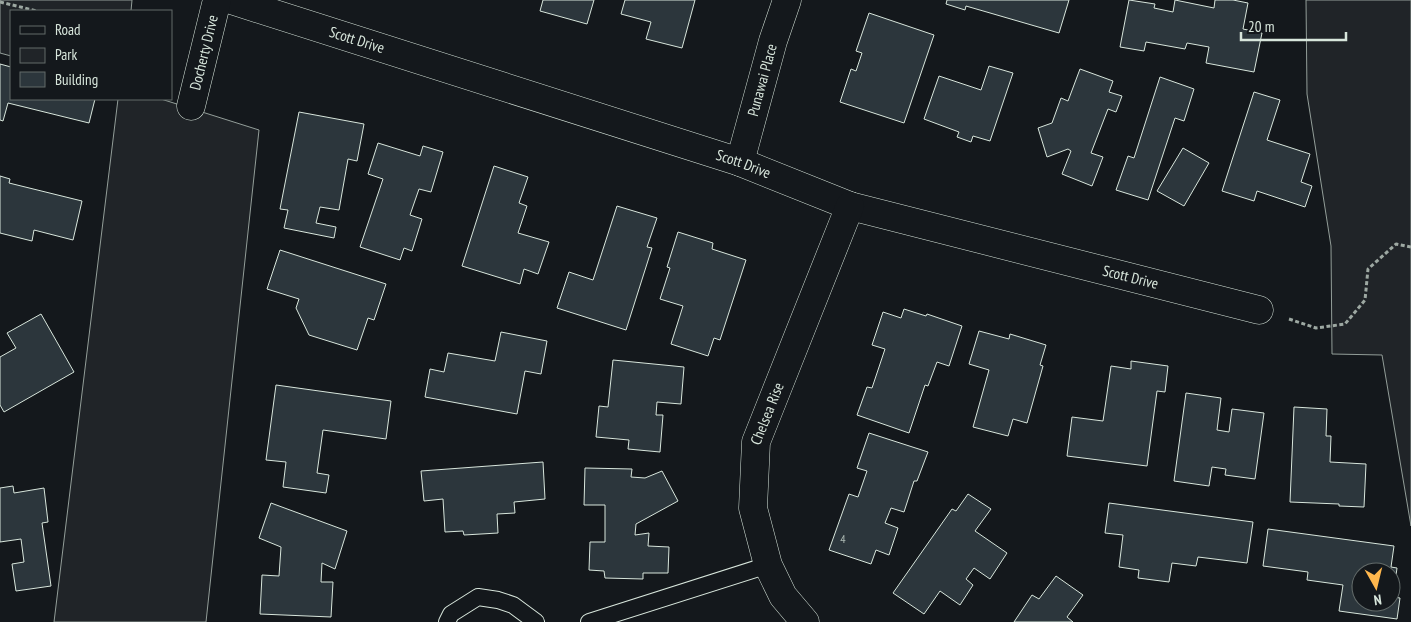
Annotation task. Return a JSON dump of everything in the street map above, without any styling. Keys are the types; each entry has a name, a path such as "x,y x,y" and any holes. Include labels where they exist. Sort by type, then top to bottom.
{"street":[{"name":"Docherty Drive","path":"191,106 217,0"},
{"name":"Scott Drive","path":"231,0 740,162 850,206 1259,310"},
{"name":"Punawai Place","path":"740,162 773,41 787,0"},
{"name":"Chelsea Rise","path":"805,622 783,596 768,565 753,508 756,442 850,206"}],"lane":[{"path":"589,622 768,565"},
{"path":"447,622 451,614 478,597 498,600 513,605 536,622"}],"path":[{"path":"0,2 33,10"},
{"path":"1259,310 1316,328 1345,324 1365,300 1368,269 1396,244 1411,247"}],"green space":[{"path":"0,0 132,0 131,10 10,10 10,56 0,53"},
{"path":"1306,0 1411,0 1411,526 1382,355 1332,354 1331,246 1307,94"},
{"path":"118,100 164,100 259,130 206,622 54,622"}],"building":[{"path":"543,0 594,0 587,24 540,11"},
{"path":"625,0 695,0 682,48 646,39 651,22 621,14"},
{"path":"947,0 1069,0 1059,33 966,6 965,10 946,4"},
{"path":"1129,0 1155,4 1154,8 1173,12 1175,0 1214,8 1215,0 1233,0 1248,3 1243,29 1262,33 1254,72 1206,63 1209,47 1187,43 1185,49 1146,42 1144,51 1120,47"},
{"path":"869,13 934,35 904,123 840,102 851,69 856,71 862,53 856,51"},
{"path":"0,64 10,67 10,100 95,100 89,123 8,103 3,121 0,120"},
{"path":"989,66 1013,73 990,141 973,136 971,142 957,137 959,132 924,119 939,76 981,90"},
{"path":"1080,69 1113,81 1109,92 1122,96 1116,112 1108,109 1091,153 1103,157 1092,186 1062,174 1071,151 1068,149 1047,157 1038,128 1052,123 1061,98 1068,101"},
{"path":"1160,77 1194,89 1184,121 1175,118 1148,200 1116,190 1128,156 1134,158"},
{"path":"1254,92 1280,100 1267,140 1310,154 1301,182 1312,186 1305,207 1257,191 1254,201 1222,191"},
{"path":"299,112 364,124 357,161 348,159 339,210 320,207 316,223 336,227 334,238 284,228 288,210 280,209"},
{"path":"378,143 420,156 423,146 443,152 431,192 419,189 410,215 422,219 412,251 404,248 400,260 360,247 383,179 368,174"},
{"path":"1183,148 1209,163 1184,206 1157,191"},
{"path":"494,166 528,177 519,203 527,206 518,233 549,242 538,274 524,269 520,284 462,266"},
{"path":"0,176 10,179 9,183 82,201 73,240 34,230 32,241 0,233"},
{"path":"617,206 657,218 647,247 652,248 626,330 557,308 569,272 593,280"},
{"path":"678,232 713,243 712,249 746,260 720,340 714,338 708,356 671,344 683,306 660,299 670,268 667,267"},
{"path":"280,250 386,284 374,320 368,318 357,350 309,335 296,308 299,299 267,289"},
{"path":"904,309 926,316 927,314 962,326 949,366 937,362 928,386 925,385 909,433 857,415 867,387 872,388 885,349 872,345 883,312 901,318"},
{"path":"41,314 74,372 4,412 0,405 0,357 16,348 7,333"},
{"path":"979,331 1009,339 1010,334 1046,345 1040,365 1043,366 1027,423 1013,419 1008,436 973,427 989,370 969,364"},
{"path":"501,332 547,341 541,374 525,371 517,414 425,397 430,369 444,372 448,353 495,361"},
{"path":"613,360 684,367 681,404 657,402 656,415 663,415 660,452 628,449 629,440 596,437 599,406 608,407"},
{"path":"1131,361 1168,366 1165,392 1157,391 1147,466 1067,456 1072,417 1103,421 1111,366 1131,369"},
{"path":"276,385 391,401 386,439 323,430 317,473 329,475 326,493 283,487 286,462 266,460"},
{"path":"1186,393 1221,398 1217,430 1229,432 1232,409 1264,413 1255,479 1225,475 1226,469 1212,467 1209,486 1174,481"},
{"path":"1294,407 1327,409 1326,436 1331,436 1330,462 1366,464 1364,507 1290,502"},
{"path":"869,433 928,452 917,481 914,481 904,512 891,508 885,523 898,528 889,555 876,550 871,564 829,550 849,494 858,497 867,471 857,468"},
{"path":"543,462 545,499 514,502 515,513 497,514 498,533 464,535 463,531 445,532 443,499 424,501 421,471"},
{"path":"585,468 632,469 631,477 645,478 662,471 678,501 636,524 635,535 649,533 648,546 669,547 668,573 643,573 643,579 605,578 604,571 589,570 590,542 605,542 605,505 584,505"},
{"path":"13,486 14,493 44,488 48,522 42,523 51,586 16,591 12,564 24,562 21,539 0,542 0,488"},
{"path":"968,494 991,509 975,531 1007,553 990,579 974,568 966,579 973,585 960,605 940,591 924,614 893,593 952,509 956,511"},
{"path":"271,503 347,531 335,569 322,563 321,582 333,582 331,617 260,614 262,575 279,576 281,547 259,538"},
{"path":"1109,503 1253,522 1247,563 1198,557 1196,566 1172,563 1169,582 1138,578 1139,570 1119,567 1123,535 1105,533"},
{"path":"1268,529 1394,546 1392,562 1351,562 1351,612 1398,612 1397,619 1339,611 1343,585 1307,580 1308,572 1263,566"},
{"path":"1056,576 1083,595 1067,617 1073,622 1014,622 1032,595 1039,599"}]}
